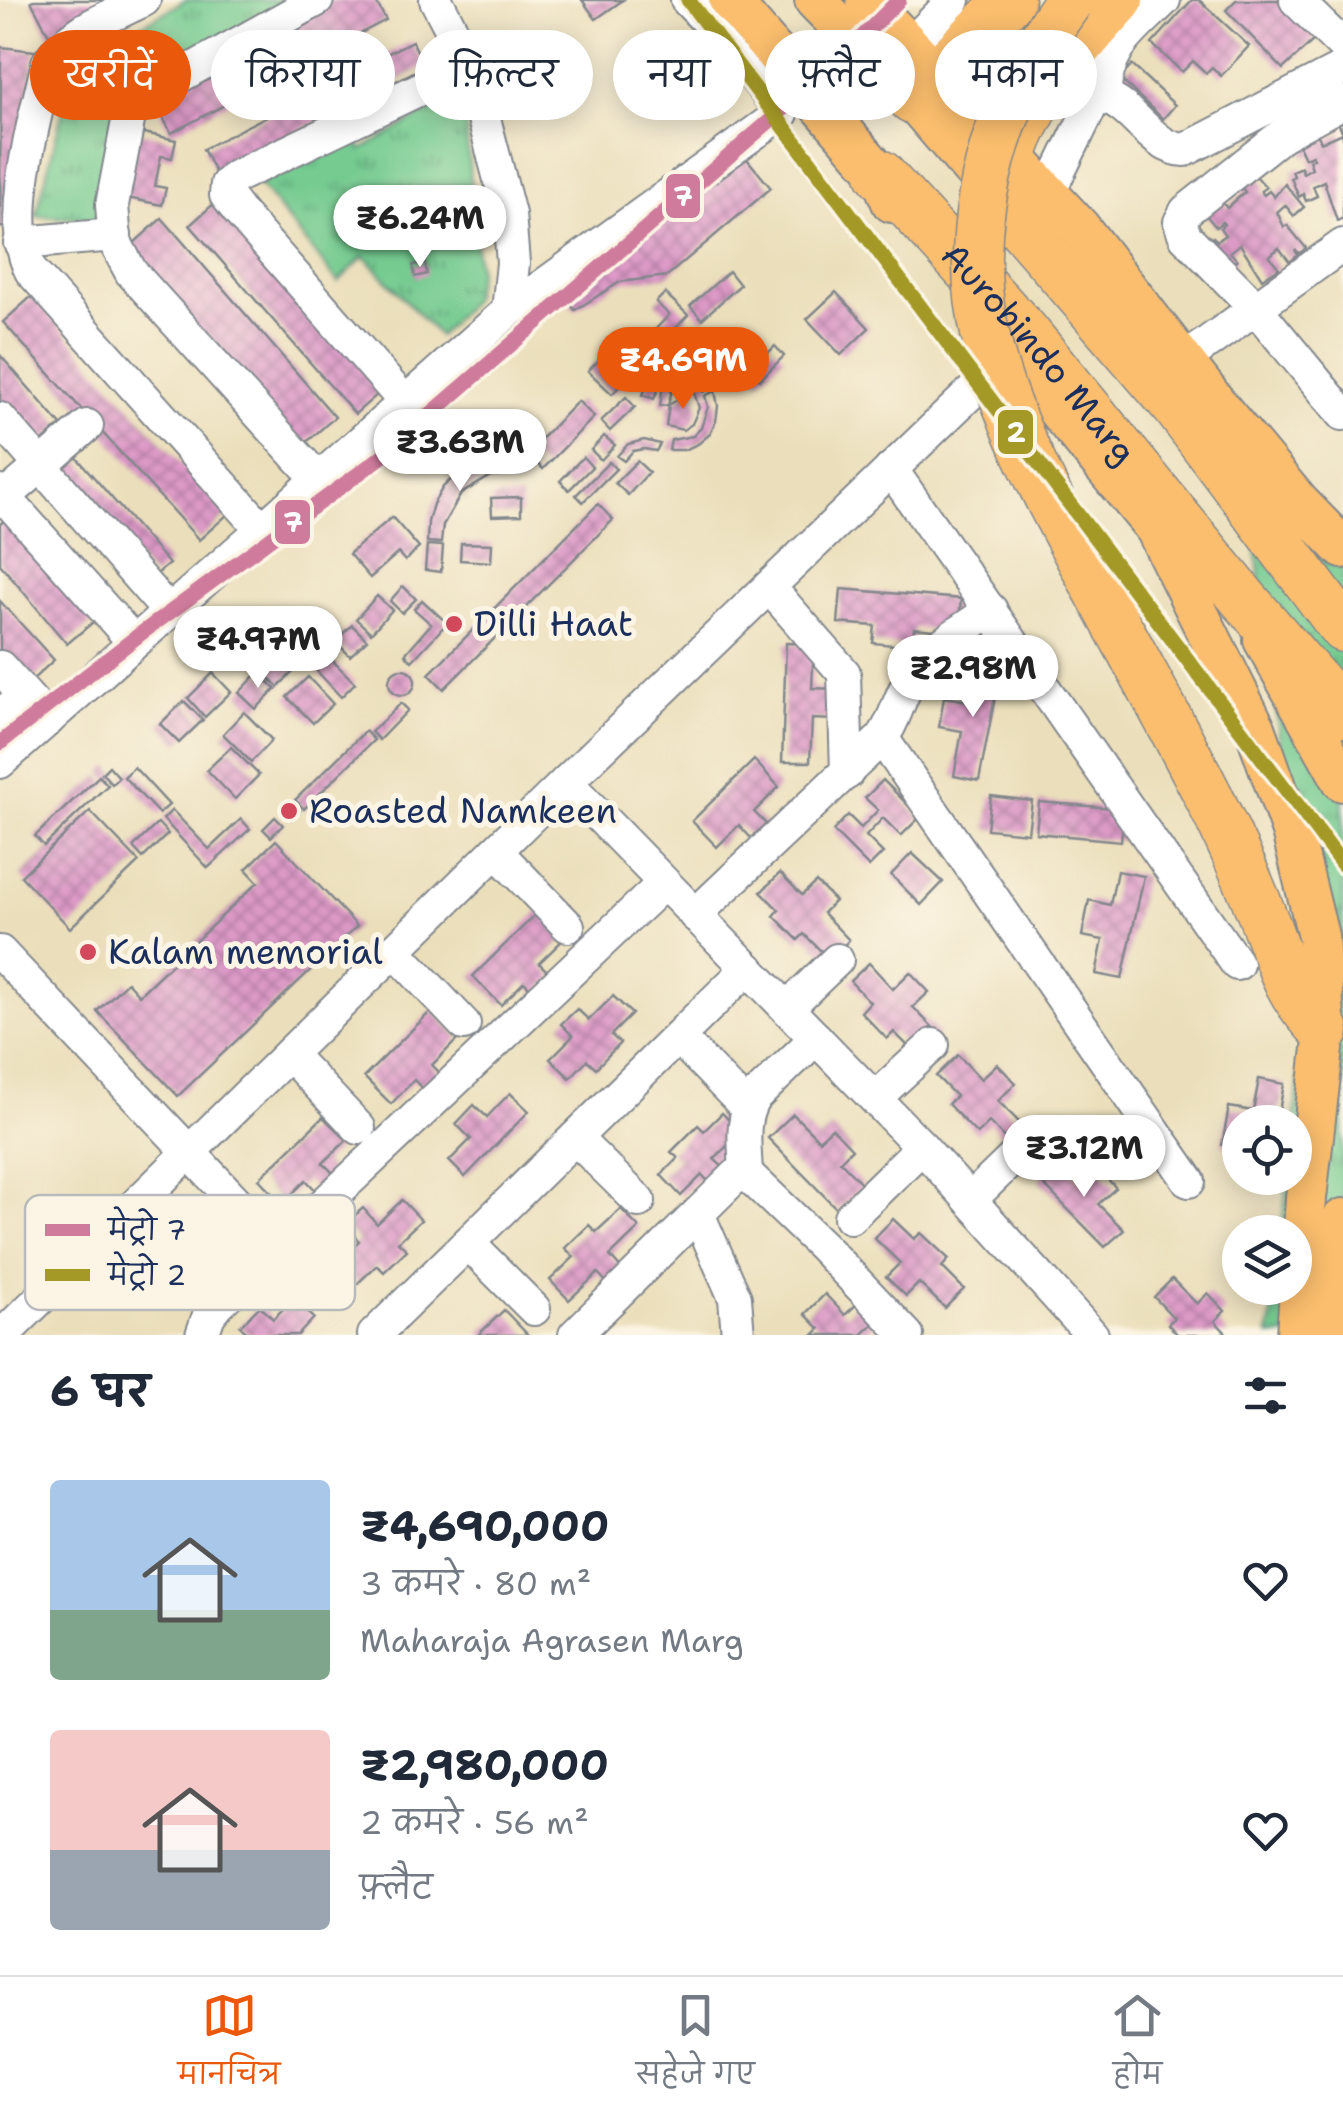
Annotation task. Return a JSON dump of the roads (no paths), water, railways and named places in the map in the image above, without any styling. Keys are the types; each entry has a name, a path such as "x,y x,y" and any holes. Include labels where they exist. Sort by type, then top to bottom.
{"highway":[{"path":"915,68 964,18 1010,0"},
{"path":"1069,0 1038,42 1013,93 988,164 977,268 983,316 1003,396 1038,476 1228,838 1286,983 1302,1009 1334,1043"},
{"path":"1002,204 1012,156 1034,112 1068,56 1119,0"},
{"name":"Aurobindo Marg","path":"880,174 1024,332 1343,714"},
{"name":"Aurobindo Marg","path":"1002,204 1164,365 1343,628"}],"main road":[{"name":"Aurobindo Marg","path":"728,0 765,40"},
{"name":"Aurobindo Marg","path":"814,0 853,30"},
{"path":"866,0 884,30"},
{"path":"915,77 1012,156 1080,228 1164,365 1343,548"},
{"name":"Aurobindo Marg","path":"915,80 1002,204"},
{"name":"Aurobindo Marg","path":"835,120 880,174"},
{"path":"880,174 898,216 1156,530 1255,728 1292,831 1276,950"},
{"path":"1242,597 1343,781"},
{"path":"1297,1335 1306,1198 1314,1135 1334,1043"},
{"path":"1334,1335 1331,1302 1343,1219"}],"street":[{"path":"144,0 80,32 58,47 48,63 19,212 20,243 32,271 262,529"},
{"path":"317,0 144,96 129,116 112,205 115,236 131,272 318,479"},
{"path":"436,0 452,30"},
{"path":"686,0 730,46 765,91"},
{"path":"1104,97 1112,53 1164,0"},
{"path":"1296,0 1343,46"},
{"path":"1048,194 1092,104 1104,97 1117,101 1166,146 1185,150 1343,68"},
{"path":"404,402 226,194 227,184 235,177 415,91"},
{"path":"1343,102 1282,135 1186,211 1180,222 1185,236 1246,298 1343,414"},
{"path":"484,120 509,214 513,263 508,312"},
{"path":"4,749 24,710 158,601 262,529 508,312 772,120"},
{"path":"20,243 115,236"},
{"path":"1164,365 1246,298 1343,245"},
{"path":"145,1195 1011,354"},
{"path":"0,420 158,601"},
{"path":"87,426 1,496 124,631"},
{"path":"891,469 991,610 1276,950"},
{"path":"768,587 844,673 847,774"},
{"path":"696,915 882,738 923,662 991,610"},
{"path":"0,667 24,710"},
{"path":"882,738 1189,1181"},
{"path":"566,782 922,1148 1092,1335"},
{"path":"496,851 568,926"},
{"path":"333,1195 664,883"},
{"path":"394,950 464,1024"},
{"path":"0,952 229,1195"},
{"path":"787,1008 837,960"},
{"path":"374,1335 748,968"},
{"path":"678,1037 747,1108"},
{"path":"816,1038 747,1108 746,1173 908,1335"},
{"path":"874,1098 933,1045"},
{"path":"289,1054 359,1128"},
{"path":"970,1200 1036,1136"},
{"path":"575,1138 639,1201"},
{"path":"850,1217 922,1148"},
{"path":"575,1335 738,1176 746,1173"},
{"path":"698,1214 734,1298 738,1335"},
{"path":"468,1242 534,1309"},
{"path":"3,1335 28,1310"},
{"path":"202,1335 213,1310"}],"metro line":[{"name":"2","path":"688,0 1343,865"},
{"name":"7","path":"0,743 380,458 831,68 899,0"}],"place":[{"name":"Dilli Haat","path":"454,624"},
{"name":"Roasted Namkeen","path":"289,811"},
{"name":"Kalam memorial","path":"88,952"}]}
